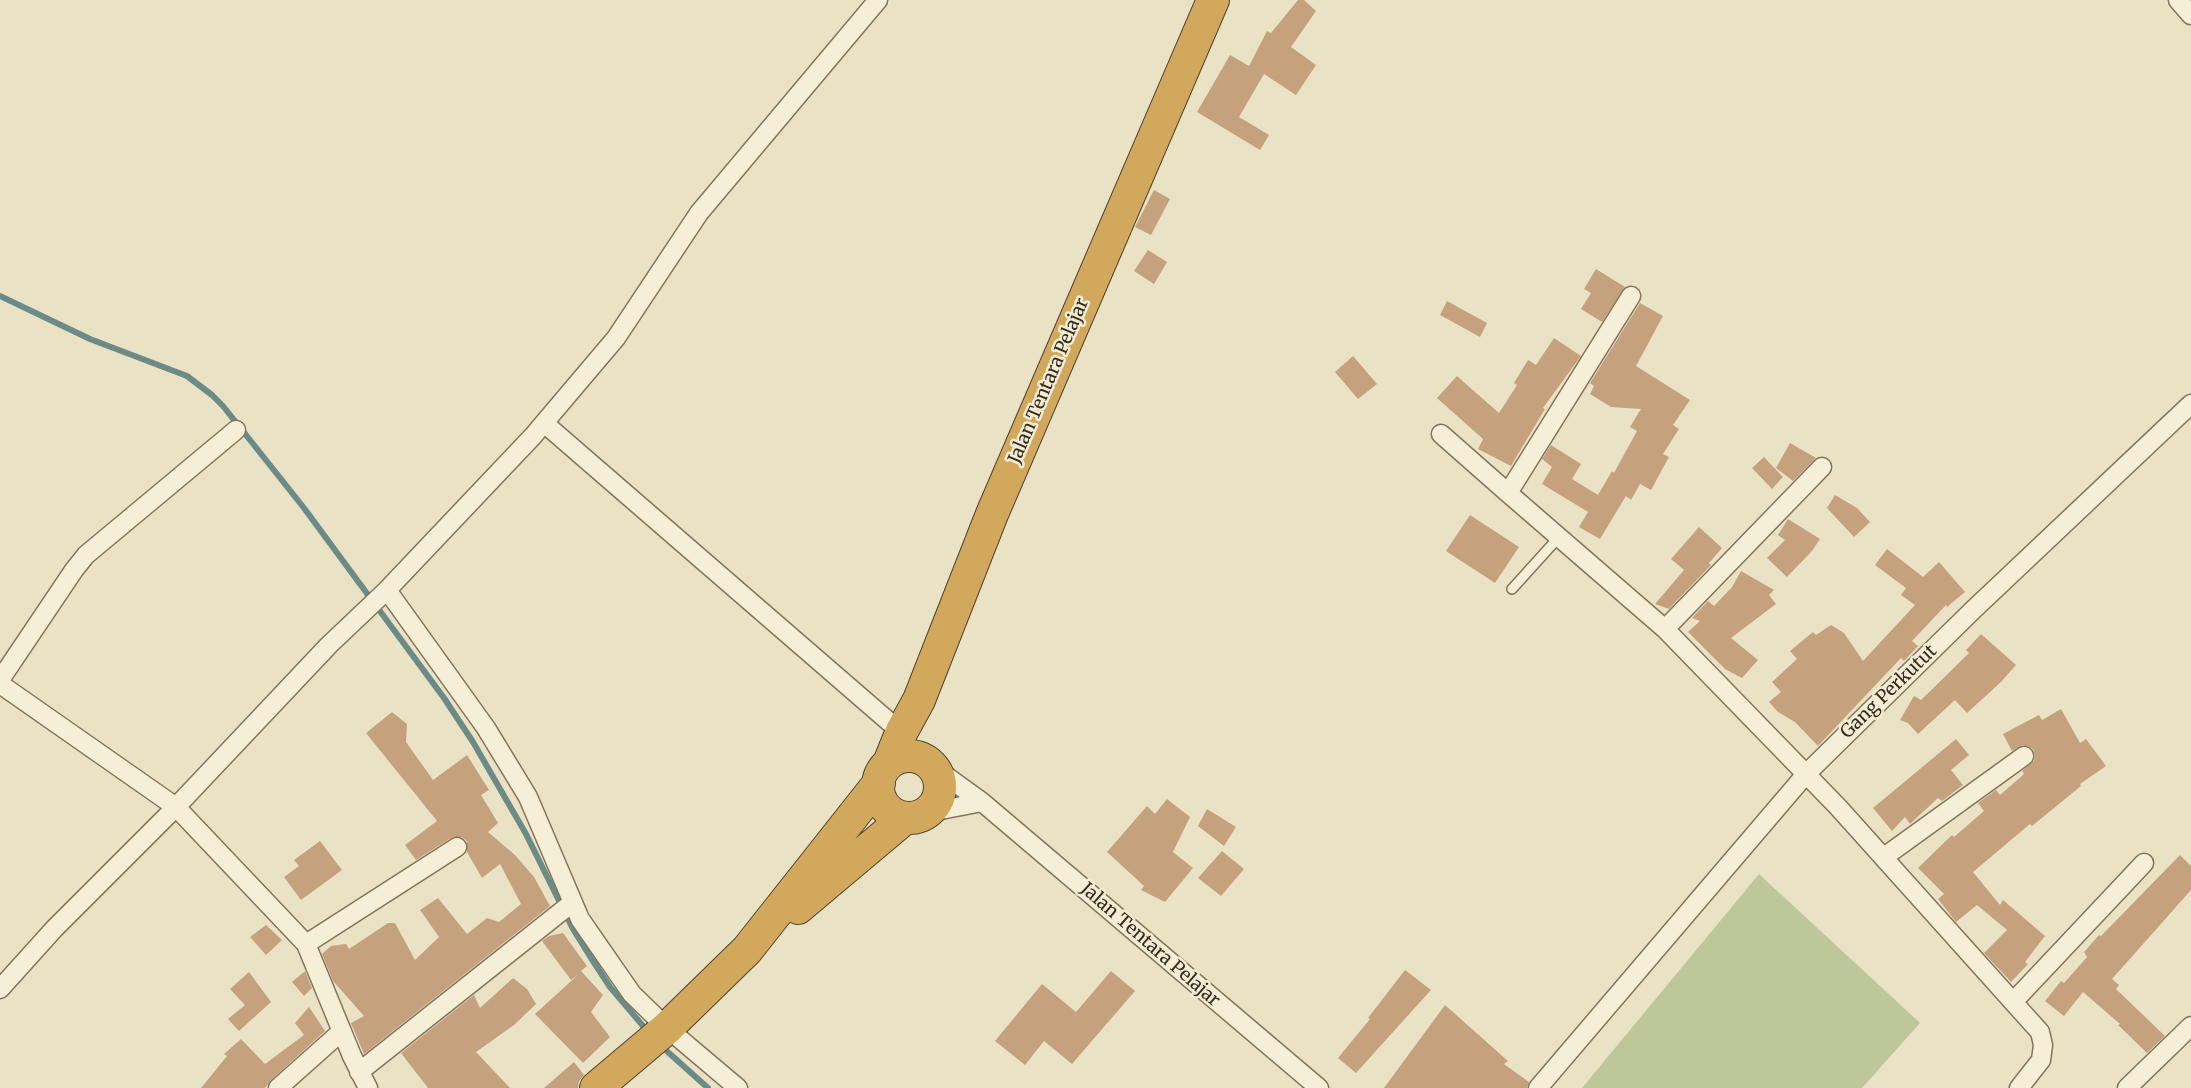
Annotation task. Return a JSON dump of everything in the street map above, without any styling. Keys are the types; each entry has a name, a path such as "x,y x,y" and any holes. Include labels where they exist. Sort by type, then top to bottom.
{"highway":[{"name":"Jalan Tentara Pelajar","path":"596,1088 659,1034 747,950 884,773 919,700 997,502 1213,0"},
{"path":"747,950 915,815 933,807 940,788 939,777 930,764 919,731 919,700"},
{"path":"915,815 888,810 882,802 879,793 884,773 897,758 907,756 916,756 930,764"}],"street":[{"path":"0,989 54,929 176,807 328,645 382,595 544,423 616,338 699,213 878,0"},
{"path":"2178,0 2191,15"},
{"path":"1508,494 1631,296"},
{"name":"Gang Perkutut","path":"1538,1088 1806,774 1973,610 2191,404"},
{"path":"544,423 902,733"},
{"path":"236,430 86,555 0,682 176,807 306,944 363,1080 570,905"},
{"path":"1441,434 1665,629 1884,857 2040,1032 2043,1046 2042,1060 2019,1088"},
{"path":"1665,629 1822,467"},
{"path":"382,595 486,728 528,797 570,905 659,1034 738,1088"},
{"path":"1884,857 2024,756"},
{"name":"Jalan Tentara Pelajar","path":"930,764 982,802 1319,1088"},
{"path":"915,815 982,802"},
{"path":"306,944 458,847"},
{"path":"2013,1002 2144,863"},
{"path":"2127,1088 2191,1026"},
{"path":"278,1088 342,1031"}],"lane":[{"path":"1512,589 1560,537"}],"green space":[{"path":"1759,874 1920,1023 1862,1088 1582,1088"}],"building":[{"path":"1298,0 1304,0 1316,11 1291,47 1316,65 1296,95 1264,74 1239,117 1269,135 1260,150 1197,112 1230,55 1249,66 1267,31 1271,33"},
{"path":"1154,190 1170,199 1151,235 1135,227"},
{"path":"1148,250 1167,262 1154,284 1134,271"},
{"path":"1596,269 1625,287 1602,322 1581,309 1591,293 1584,289"},
{"path":"1447,301 1487,323 1480,337 1440,315"},
{"path":"1640,303 1663,316 1636,366 1690,400 1673,425 1679,429 1663,454 1669,457 1651,490 1640,484 1631,500 1626,496 1600,539 1579,527 1588,512 1542,484 1552,467 1542,459 1551,445 1581,464 1572,479 1598,495 1612,471 1614,473 1637,431 1630,427 1641,409 1611,407 1590,394 1594,386 1590,383"},
{"path":"1554,338 1581,356 1543,408 1545,409 1511,466 1478,449 1483,439 1437,398 1457,376 1499,413 1517,385 1514,383 1528,360 1536,365"},
{"path":"1353,356 1377,384 1358,399 1335,372"},
{"path":"1790,443 1816,458 1793,481 1776,468"},
{"path":"1764,457 1783,477 1772,489 1752,468"},
{"path":"1835,495 1857,508 1870,522 1854,537 1827,508"},
{"path":"1470,515 1519,547 1495,583 1446,551"},
{"path":"1788,519 1820,539 1812,551 1787,577 1767,558 1785,540 1778,535"},
{"path":"1699,527 1722,548 1709,563 1711,565 1669,609 1655,604 1684,570 1671,559"},
{"path":"1887,549 1923,577 1939,562 1965,592 1947,607 1946,605 1912,641 1918,646 1904,661 1901,658 1818,746 1795,722 1778,712 1769,702 1781,692 1772,682 1797,659 1790,651 1813,632 1816,635 1831,625 1844,633 1863,661 1915,605 1901,595 1906,588 1875,565"},
{"path":"1741,571 1774,590 1769,595 1776,604 1731,638 1758,660 1742,678 1725,669 1688,632 1700,621 1692,618 1708,601 1714,606 1732,587"},
{"path":"1981,634 2016,665 1967,713 1955,700 1918,734 1908,723 1900,720 1914,696 1921,700 1969,653 1966,650"},
{"path":"2061,709 2080,743 2086,739 2106,766 2080,784 2081,786 2032,826 2030,824 1973,872 2000,905 2003,900 2045,936 2025,962 2028,964 2011,982 1984,953 2007,930 1977,905 1956,922 1938,899 1944,894 1918,868 1952,835 1954,837 1984,811 1978,803 1996,790 2000,795 2024,774 2022,771 2034,761 2033,749 2023,745 2012,751 2003,734 2039,715 2042,720"},
{"path":"392,712 407,724 406,742 433,780 467,755 489,790 481,795 498,823 488,832 515,855 534,877 550,906 364,1054 351,1023 364,1016 333,981 322,954 331,946 346,944 349,949 388,923 395,923 415,960 439,937 420,910 438,898 467,934 487,918 499,922 521,904 500,864 482,878 467,852 467,841 462,837 451,838 416,860 405,845 437,821 366,733"},
{"path":"1956,739 1969,755 1951,770 1963,785 1942,801 1938,798 1910,824 1905,817 1892,831 1873,808"},
{"path":"1167,799 1190,817 1173,852 1193,868 1165,902 1141,890 1144,886 1107,852 1147,806 1155,814"},
{"path":"1207,809 1236,827 1224,846 1198,826"},
{"path":"320,841 342,870 301,900 284,877 299,866 294,860"},
{"path":"1222,851 1244,869 1221,896 1198,878"},
{"path":"2180,855 2191,866 2191,890 2112,979 2119,985 2116,989 2165,1036 2147,1053 2118,1025 2120,1024 2083,992 2064,1016 2045,1001 2061,981 2064,983 2087,957 2084,952 2099,935 2101,936"},
{"path":"266,925 282,940 266,955 250,937"},
{"path":"563,933 587,966 581,971 603,995 591,1012 610,1037 583,1063 535,1014 580,973 571,980 542,941 549,936"},
{"path":"1405,970 1431,990 1356,1073 1338,1058 1370,1019 1368,1018"},
{"path":"305,971 312,988 304,996 292,982"},
{"path":"1111,971 1135,991 1072,1064 1044,1041 1025,1065 995,1041 1042,984 1076,1012"},
{"path":"249,972 271,1002 239,1031 228,1019 245,1005 230,989"},
{"path":"513,978 527,989 536,1004 514,1025 476,1052 510,1088 428,1088 401,1053 474,995 480,1008"},
{"path":"1445,1005 1508,1061 1504,1064 1529,1082 1527,1088 1384,1088"},
{"path":"309,1007 325,1031 265,1088 201,1088 227,1056 224,1054 241,1039 265,1064 304,1035 295,1023"},
{"path":"574,1062 584,1075 579,1081 578,1088 544,1088"}],"waterway":[{"path":"0,296 90,339 187,376 223,406 304,508 444,698 473,742 526,834 573,929 610,987 649,1033"},
{"path":"660,1045 708,1088"}]}
